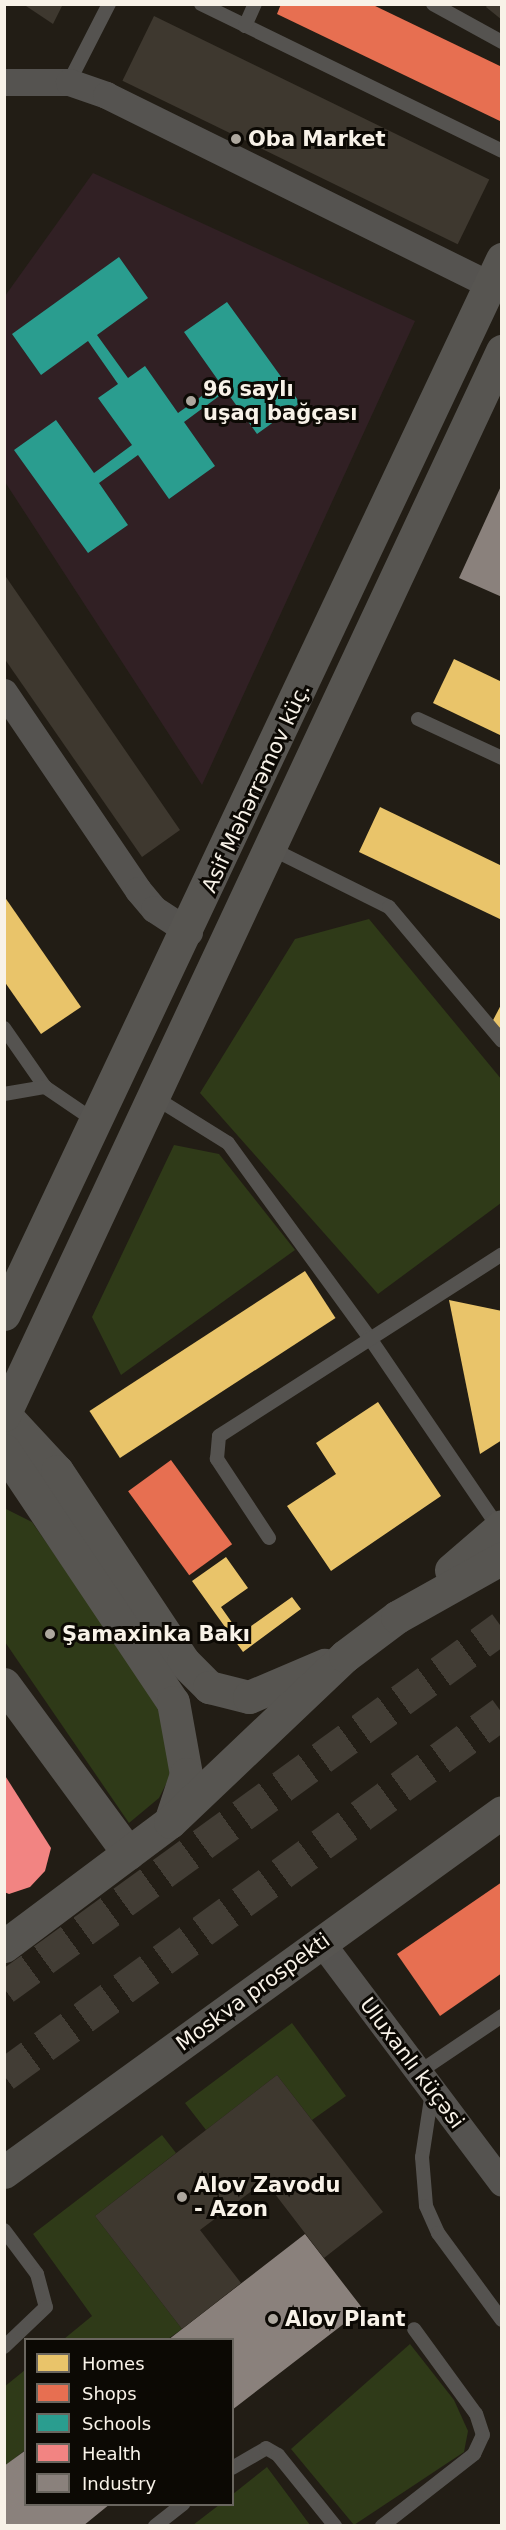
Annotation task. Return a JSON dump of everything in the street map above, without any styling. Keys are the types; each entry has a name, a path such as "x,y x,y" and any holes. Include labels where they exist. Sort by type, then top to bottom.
{"main road":[{"name":"Asif Məhərrəmov küç.","path":"6,1309 189,932 498,278"},
{"name":"Asif Məhərrəmov küç.","path":"5,1415 33,1350 500,360"},
{"path":"5,1415 57,1471 183,1661 209,1687 249,1697 345,1656"},
{"path":"4,1450 173,1702 186,1774 170,1822"},
{"path":"4,1946 170,1822 345,1656 500,1537"},
{"path":"4,1684 128,1853"},
{"name":"Moskva prospekti","path":"4,2172 501,1812"}],"street":[{"path":"4,82 69,82 106,95 498,278"},
{"path":"4,692 138,890 154,909 189,932"},
{"name":"Uluxanlı küçəsi","path":"321,1942 501,2183"}],"lane":[{"path":"69,82 109,4"},
{"path":"201,4 501,150"},
{"path":"245,26 255,4"},
{"path":"433,4 501,42"},
{"path":"418,719 501,758"},
{"path":"270,848 389,907 501,1041"},
{"path":"4,1028 45,1087 74,1112 97,1122"},
{"path":"4,1094 45,1087"},
{"path":"154,1097 228,1143 369,1336 500,1537"},
{"path":"269,1538 217,1460 219,1436 369,1336 501,1254"},
{"path":"501,2016 426,2081 422,2157 426,2206 438,2233 501,2320"},
{"path":"4,2230 37,2274 46,2307 4,2347"},
{"path":"382,2526 474,2454 483,2435 476,2414 414,2329"},
{"path":"234,2467 266,2448 278,2455 335,2526"},
{"path":"155,2526 182,2506"}],"shaded area":[{"name":"96 saylı uşaq bağçası","path":"93,173 415,321 202,785 5,482 5,296"}],"green space":[{"path":"369,919 502,1080 501,1203 378,1294 200,1093 295,939"},
{"path":"174,1145 219,1154 295,1250 121,1375 92,1317"},
{"path":"4,1508 32,1522 150,1691 167,1728 170,1776 159,1798 129,1823 5,1642"},
{"path":"292,2023 346,2096 312,2120 277,2075 206,2130 185,2103"},
{"path":"162,2135 176,2153 95,2216 182,2329 169,2338 65,2338 92,2316 33,2234"},
{"path":"410,2344 454,2400 468,2431 464,2452 354,2525 291,2449"},
{"path":"24,2371 24,2451 5,2466 4,2387"},
{"path":"267,2467 310,2525 193,2525 218,2506 234,2506 234,2493"}],"building: Homes":[{"path":"454,659 502,682 502,736 433,703"},
{"path":"380,807 502,866 502,920 359,852"},
{"path":"4,896 81,1007 41,1034 4,981"},
{"path":"502,1003 502,1029 491,1024"},
{"path":"305,1271 335,1318 120,1458 89,1411"},
{"path":"449,1300 502,1311 502,1440 480,1454"},
{"path":"378,1402 441,1496 331,1571 287,1506 336,1474 316,1443"},
{"path":"226,1557 248,1588 221,1607 240,1634 292,1597 301,1609 243,1652 192,1581"}],"building: Shops":[{"path":"281,4 371,4 502,67 502,122 277,14"},
{"path":"171,1460 232,1544 189,1575 128,1491"},
{"path":"502,1882 502,1973 440,2016 397,1954"}],"building: Schools":[{"path":"119,257 148,298 97,335 128,378 145,366 178,413 220,383 184,332 227,302 300,403 257,434 226,391 184,422 215,466 169,499 138,455 99,483 128,525 88,553 14,450 56,420 94,473 132,445 98,398 118,384 88,341 41,375 12,334"}],"building: Health":[{"path":"4,1774 51,1848 45,1871 30,1887 9,1894 4,1892"}],"building: Industry":[{"path":"502,484 502,597 459,578"},
{"name":"Alov Plant","path":"305,2234 363,2309 234,2408 234,2338 171,2338"},
{"path":"24,2451 24,2506 108,2506 83,2526 4,2526 4,2466"}],"building: Other":[{"path":"23,4 63,4 53,24"},
{"path":"488,4 502,4 502,20 486,7"},
{"path":"154,16 489,180 458,244 122,81"},
{"path":"4,574 180,830 142,857 4,658"},
{"name":"Alov Zavodu - Azon","path":"277,2075 383,2212 324,2258 265,2181 200,2230 241,2283 182,2329 95,2216"}],"tunnel":[{"path":"4,1988 502,1627"},
{"path":"4,2075 502,1713"}],"place":[{"name":"Oba Market","path":"236,139"},
{"name":"96 saylı uşaq bağçası","path":"191,401"},
{"name":"Şamaxinka Bakı","path":"50,1634"},
{"name":"Alov Zavodu - Azon","path":"182,2197"},
{"name":"Alov Plant","path":"273,2319"}]}
